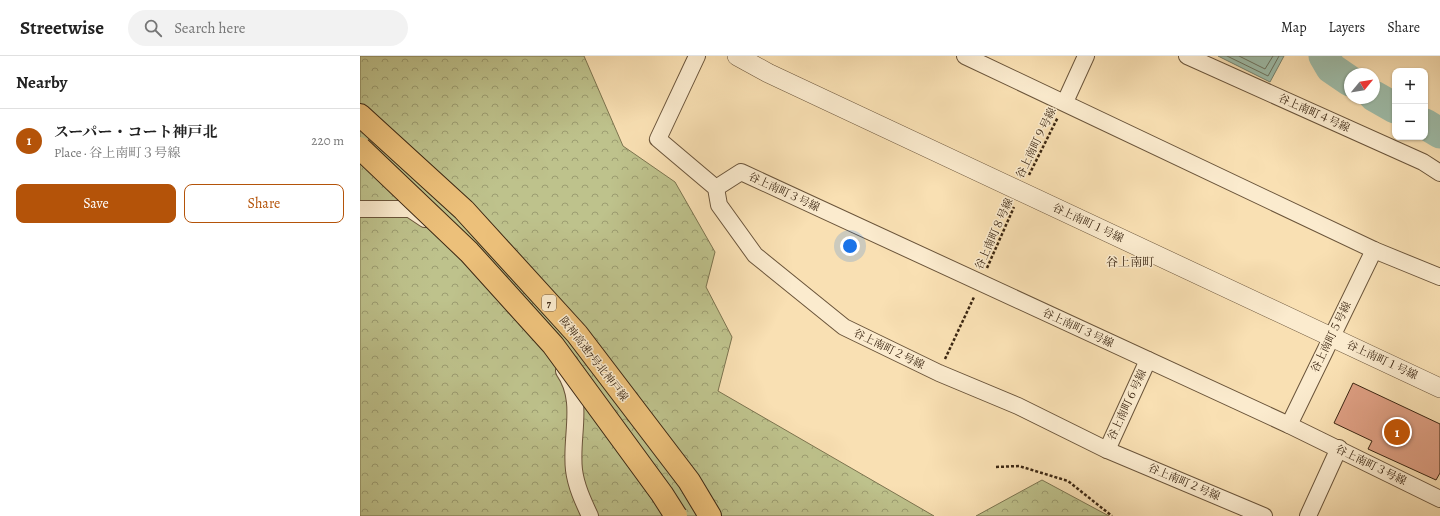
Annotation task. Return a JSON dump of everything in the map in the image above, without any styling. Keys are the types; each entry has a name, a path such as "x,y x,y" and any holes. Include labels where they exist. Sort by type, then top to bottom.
{"highway":[{"name":"阪神高速7号北神戸線","path":"360,115 464,210 577,334 689,481 710,516"},
{"name":"7","path":"360,148 469,252 553,346 662,494 676,516"}],"street":[{"path":"697,56 658,139 716,188"},
{"name":"谷上南町１号線","path":"737,56 768,73 1440,388"},
{"path":"965,56 1065,102 1374,250 1440,277"},
{"path":"1065,102 1086,56"},
{"name":"谷上南町４号線","path":"1187,56 1422,162 1440,173"},
{"name":"谷上南町３号線","path":"716,188 741,172 1339,448 1440,499"},
{"name":"谷上南町２号線","path":"716,188 719,205 755,255 844,327 939,373 1018,406 1107,450 1264,516"},
{"path":"360,209 410,209 444,233 488,273 539,334 569,378 577,408 574,469 580,497 590,516"},
{"name":"谷上南町５号線","path":"1289,425 1374,250"},
{"name":"谷上南町６号線","path":"1107,450 1148,360"},
{"path":"1308,516 1339,448"}],"path":[{"name":"谷上南町９号線","path":"1021,192 1065,102"},
{"name":"谷上南町８号線","path":"939,373 1021,192"},
{"path":"996,467 1019,466 1068,481 1112,516"}],"green space":[{"path":"360,56 584,56 623,146 675,182 715,252 706,287 732,337 718,391 934,516 360,516"},
{"path":"1042,480 1109,516 976,516"}],"water":[{"path":"1218,56 1284,56 1270,82"}],"building":[{"path":"1353,383 1440,424 1440,473 1436,480 1368,449 1372,441 1334,423"}],"waterway":[{"path":"1324,56 1331,68 1344,77"},
{"path":"1380,99 1392,106"},
{"path":"1428,126 1440,133"}],"place":[{"name":"スーパー・コート神戸北","path":"1397,432"}],"district":[{"name":"谷上南町","path":"1130,262"}]}
